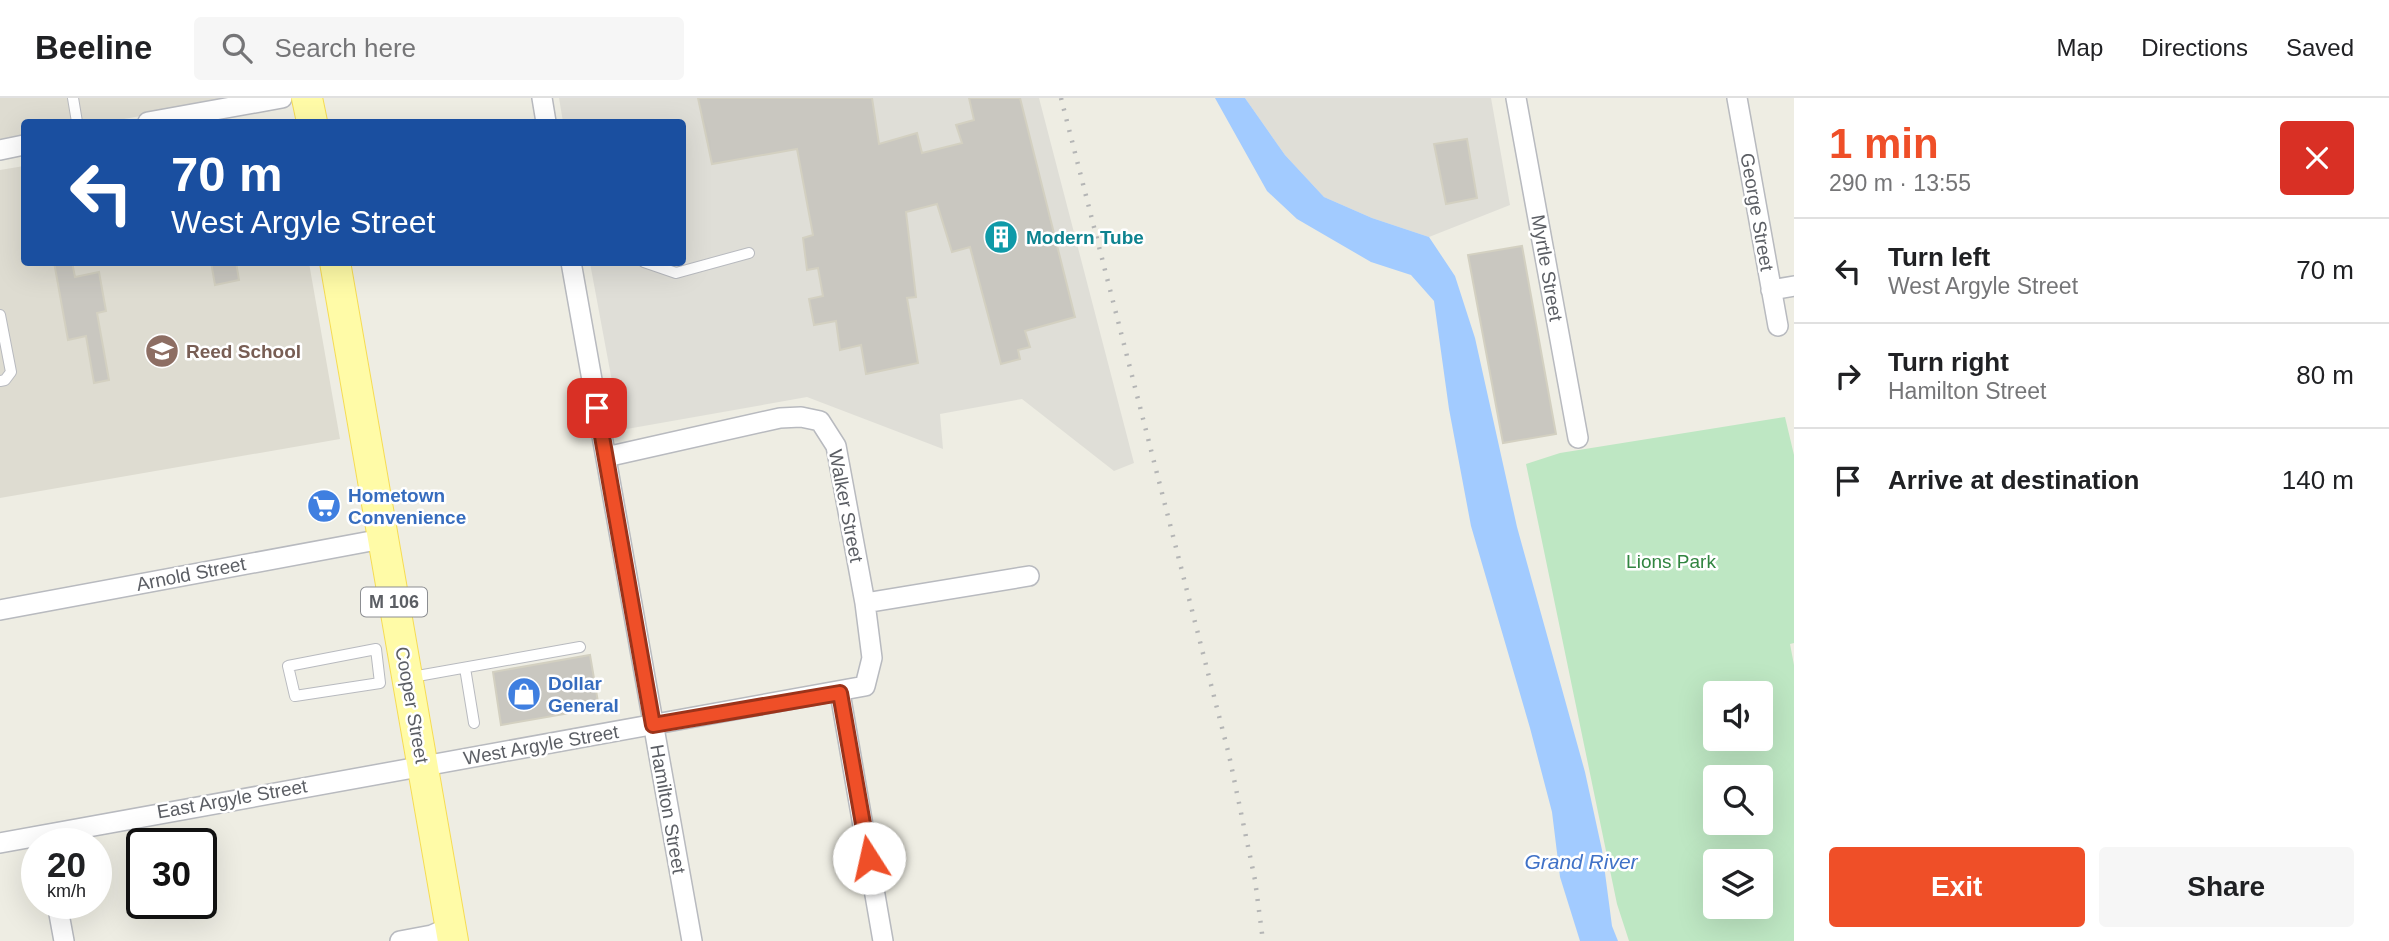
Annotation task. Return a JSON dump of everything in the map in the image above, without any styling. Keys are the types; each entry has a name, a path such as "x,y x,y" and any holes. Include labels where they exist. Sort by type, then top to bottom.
{"main road":[{"path":"307,98 311,119"},
{"name":"Cooper Street","path":"336,266 382,538 396,663 424,766 452,934"}],"street":[{"path":"165,119 282,98"},
{"path":"542,98 546,119"},
{"name":"Myrtle Street","path":"1516,98 1578,438"},
{"name":"George Street","path":"1737,98 1778,326"},
{"path":"0,150 21,146"},
{"name":"Hamilton Street","path":"572,266 692,941"},
{"path":"1771,290 1794,286"},
{"name":"Walker Street","path":"606,457 780,418 801,417 820,421 836,446 865,603 872,658 865,686"},
{"name":"Arnold Street","path":"0,610 382,538"},
{"path":"865,603 1030,576"},
{"name":"West Argyle Street","path":"424,766 840,693 865,686"},
{"path":"840,693 883,941"},
{"name":"East Argyle Street","path":"103,828 424,766"},
{"name":"East Argyle Street","path":"0,843 21,841"},
{"path":"60,919 64,941"},
{"path":"400,941 452,934"}],"lane":[{"path":"73,98 76,119"},
{"path":"656,266 676,273 749,253"},
{"path":"0,315 11,372 5,380 0,381"},
{"path":"396,663 380,682 295,696 288,666 376,649 396,663 465,668 580,647"},
{"path":"465,668 474,723"}],"shaded area":[{"path":"0,98 242,98 124,119 21,119 21,138 0,142"},
{"path":"559,98 1039,98 1134,463 1114,471 1022,399 940,414 943,449 807,397 621,430 591,266 686,266 686,119 562,119"},
{"path":"1245,98 1491,98 1510,205 1429,237 1372,218 1324,197 1285,155"},
{"name":"Reed School","path":"21,166 21,266 310,266 340,439 0,498 0,170"}],"green space":[{"name":"Lions Park","path":"1785,417 1794,455 1794,643 1790,644 1794,665 1794,941 1629,941 1617,904 1526,464 1560,453"}],"water":[{"name":"Grand River","path":"1215,98 1245,98 1285,155 1324,197 1372,218 1429,237 1455,276 1475,338 1517,527 1585,772 1602,850 1612,926 1618,941 1580,941 1560,877 1552,812 1471,526 1449,409 1434,301 1411,275 1371,262 1297,219 1267,191"}],"building":[{"name":"Modern Tube","path":"698,98 872,98 879,144 917,133 922,153 962,143 956,125 974,120 969,98 1020,98 1075,317 1025,331 1030,347 1018,350 1020,359 1001,364 970,247 952,252 937,204 906,212 916,297 907,298 918,363 866,374 861,345 840,350 836,321 814,325 809,299 823,296 818,268 807,270 803,238 813,235 797,149 712,164"},
{"path":"1467,139 1477,198 1446,204 1434,144"},
{"path":"1522,246 1556,434 1503,443 1468,255"},
{"path":"55,266 73,266 75,277 99,272 106,311 97,313 109,380 94,383 86,336 68,340"},
{"path":"212,266 237,266 239,280 215,285"},
{"path":"590,655 599,708 501,725 493,672"}],"railway":[{"path":"1061,98 1229,755 1255,880 1263,941"}],"place":[{"name":"Modern Tube","path":"1001,237"},
{"name":"Reed School","path":"162,351"},
{"name":"Hometown Convenience","path":"324,506"},
{"name":"Dollar General","path":"524,694"}],"route":[{"path":"597,408 653,725 840,693 869,858"}]}
